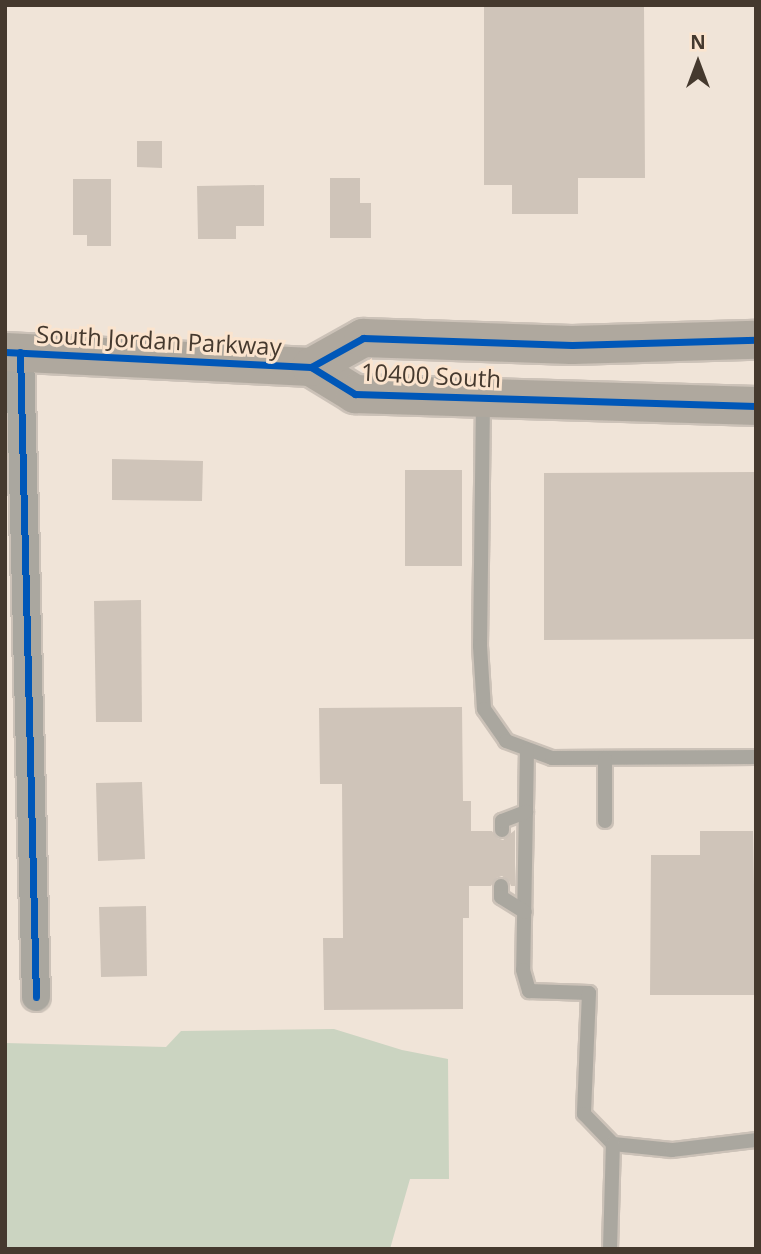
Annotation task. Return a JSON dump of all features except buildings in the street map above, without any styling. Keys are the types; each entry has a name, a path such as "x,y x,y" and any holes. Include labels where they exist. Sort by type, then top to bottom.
{"main road":[{"name":"10400 South","path":"756,340 572,345 363,338 311,367 355,394 756,407"},
{"name":"South Jordan Parkway","path":"13,352 311,367"}],"street":[{"path":"13,352 36,998"}],"lane":[{"path":"483,397 481,646 484,709 506,741 552,758 756,757"},
{"path":"527,750 523,970 529,991 589,993 584,1114 613,1144 672,1150 756,1140"},
{"path":"605,759 605,821"},
{"path":"502,831 502,821 526,812"},
{"path":"501,886 501,897 524,912"},
{"path":"610,1249 613,1144"}],"green space":[{"path":"334,1029 402,1050 448,1059 449,1179 410,1179 390,1249 5,1249 5,1043 166,1047 181,1031"}],"cycle path":[{"path":"311,367 363,338 572,345 756,340"},
{"path":"5,352 311,367 355,394 756,406"},
{"path":"20,352 36,997"}]}
